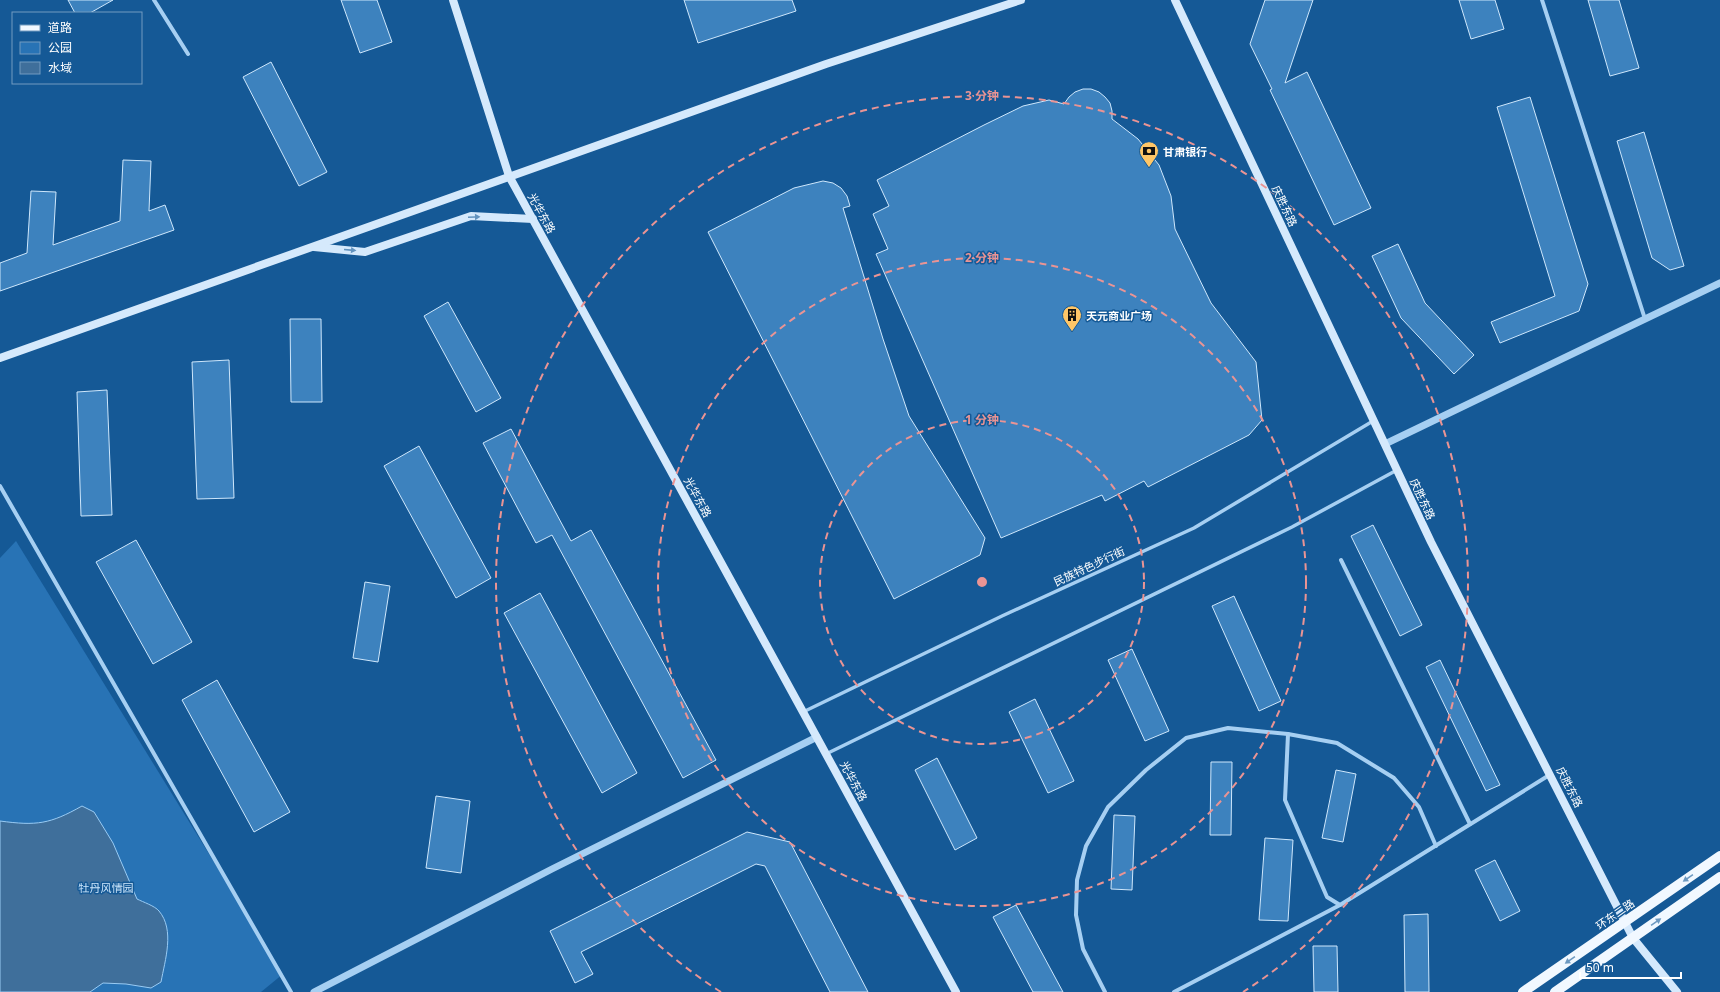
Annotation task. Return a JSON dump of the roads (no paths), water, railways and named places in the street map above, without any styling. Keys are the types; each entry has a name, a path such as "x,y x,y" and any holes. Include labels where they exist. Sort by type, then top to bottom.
{"main road":[{"name":"光华东路","path":"453,0 509,176 804,712 956,992"},
{"path":"0,358 826,64 1021,0"},
{"name":"庆胜东路","path":"1176,0 1431,542 1551,774 1633,938 1677,992"},
{"path":"311,247 365,252 471,216 532,219"},
{"name":"环东二路","path":"1523,992 1720,856"},
{"path":"1555,992 1720,877"}],"street":[{"path":"154,0 188,54"},
{"path":"1542,0 1644,319"},
{"path":"1385,444 1720,283"},
{"name":"民族特色步行街","path":"804,712 1002,616 1194,528 1374,421"},
{"path":"826,754 1292,527 1397,470"},
{"path":"0,486 290,992"},
{"path":"1341,560 1470,824"},
{"path":"1105,992 1083,949 1076,915 1077,880 1086,846 1108,807 1146,770 1186,738 1228,728 1288,734 1337,743 1394,778 1419,807 1436,846"},
{"path":"1288,734 1285,800 1326,897 1340,906"},
{"path":"314,992 552,869 817,737"},
{"path":"1174,992 1340,906 1551,774"}],"water":[{"path":"82,806 94,812 113,843 137,899 157,909 164,919 167,927 168,945 161,982 151,988 126,984 103,983 90,992 0,992 0,821 24,823 43,822 61,817"}],"place":[{"name":"甘肃银行","path":"1149,168"},
{"name":"天元商业广场","path":"1072,332"}],"park label":[{"name":"牡丹风情园","path":"106,887"}]}
